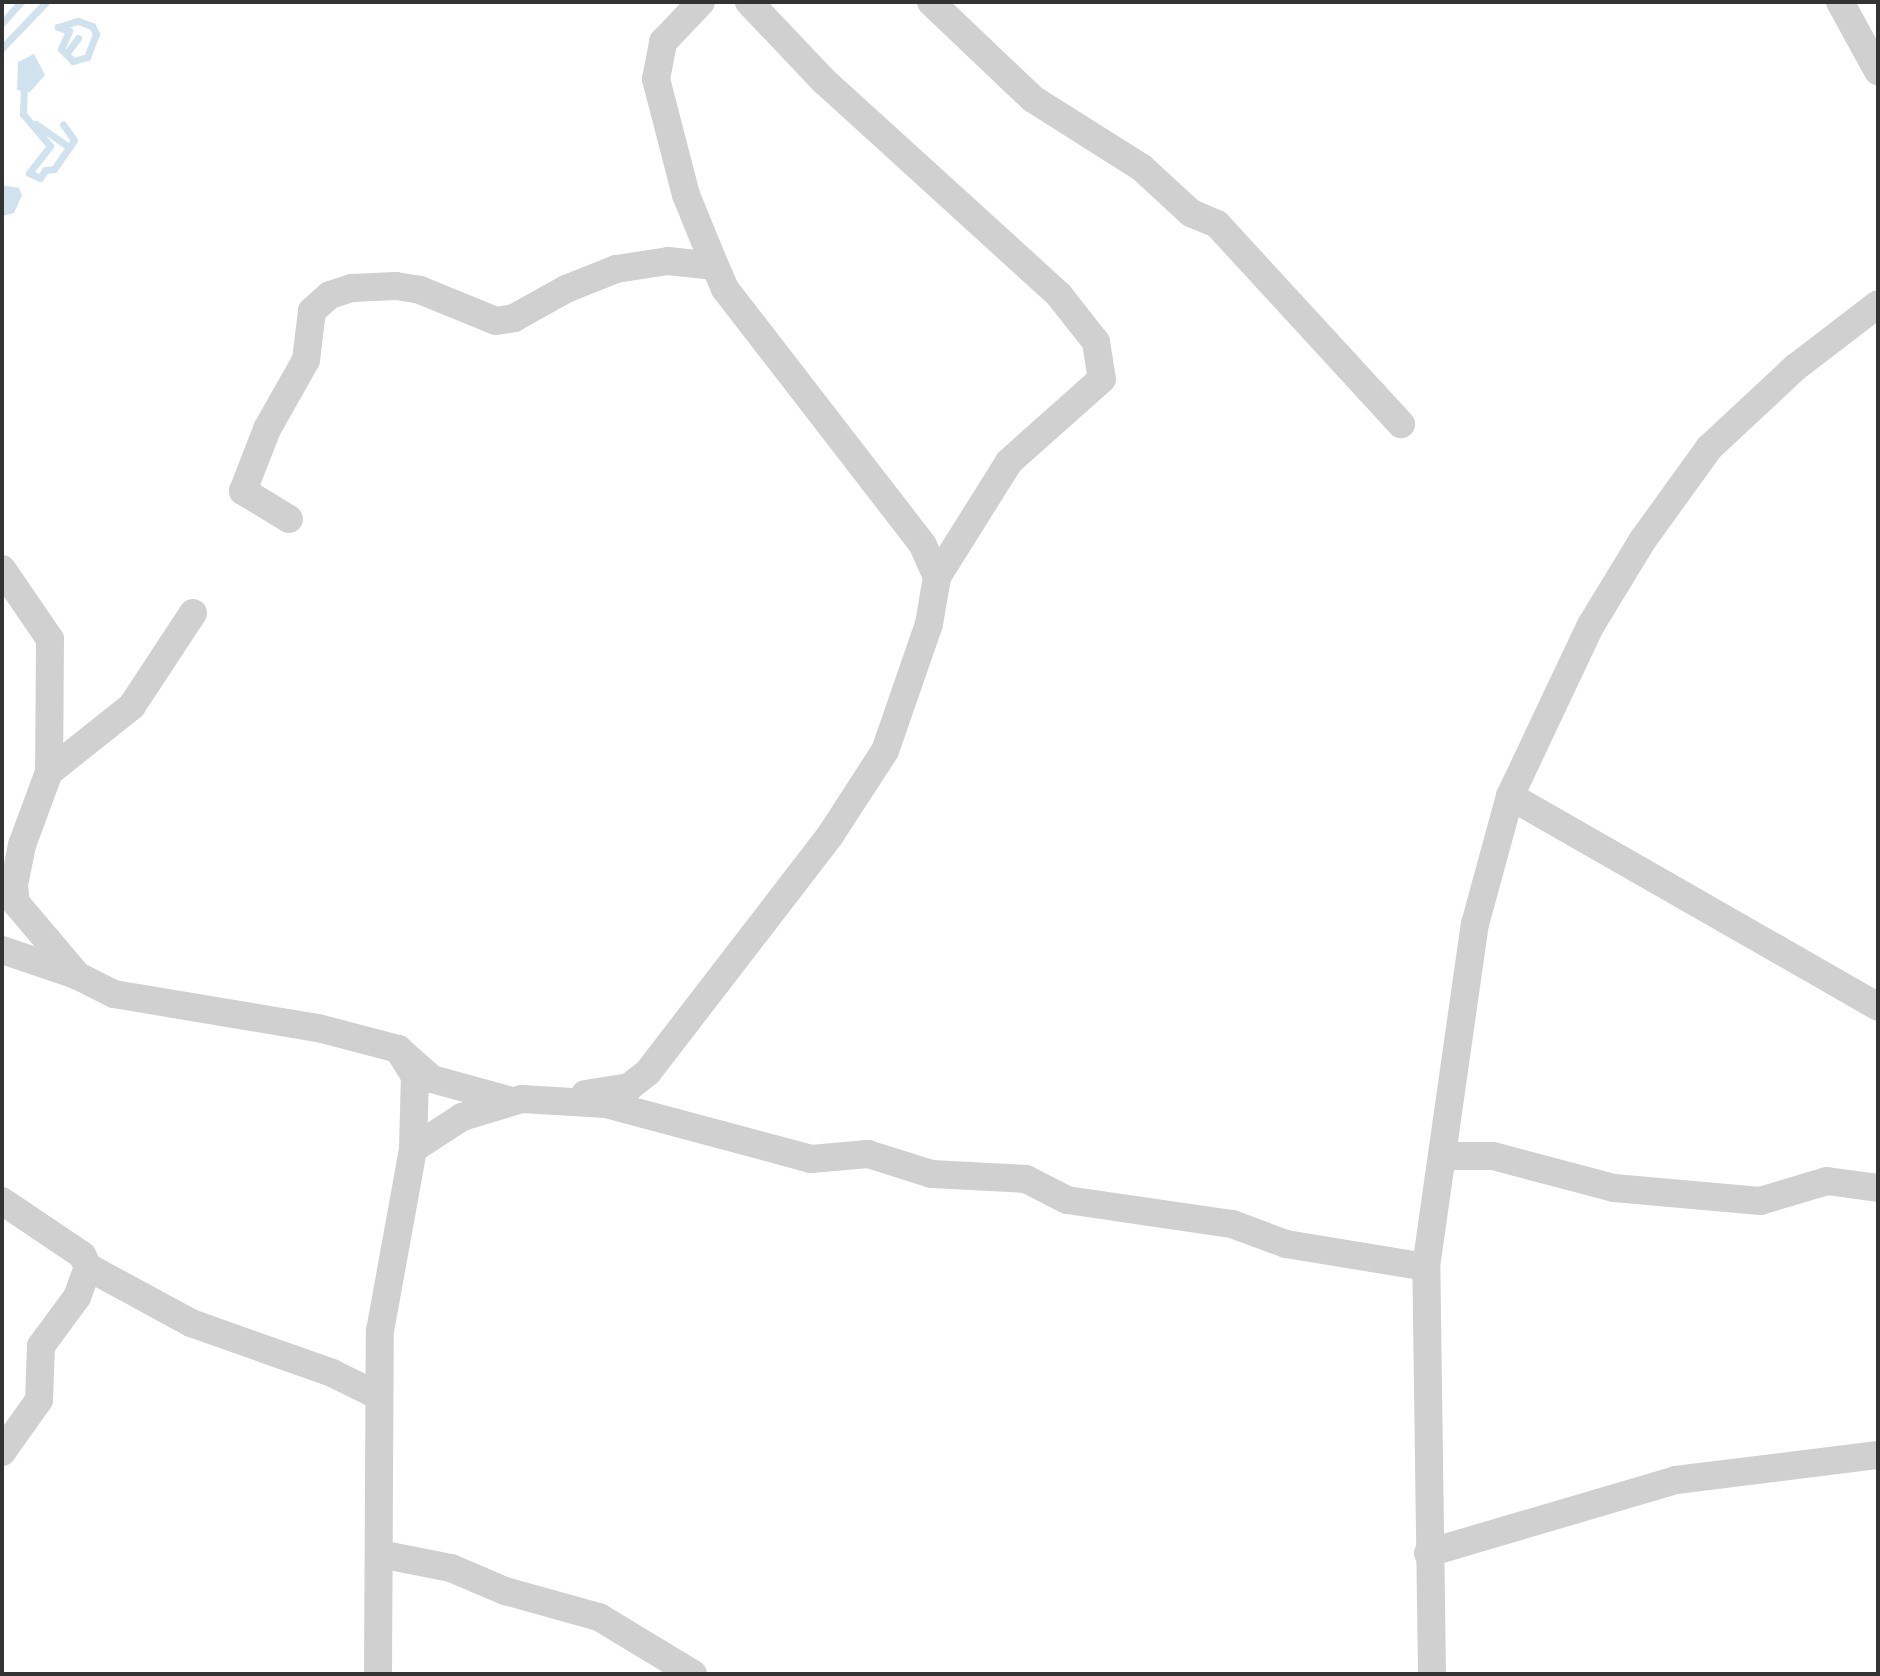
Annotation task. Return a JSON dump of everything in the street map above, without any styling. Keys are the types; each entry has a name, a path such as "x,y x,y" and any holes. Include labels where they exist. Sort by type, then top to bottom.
{"street":[{"path":"701,2 663,42 656,79 661,115 693,212 715,266 725,289 923,545 937,577"},
{"path":"2,950 78,976 114,994 318,1028 398,1049 432,1079 500,1100 607,1094 629,1087 648,1072 831,834 885,751 929,624 937,577 1009,462 1102,379 1096,342 1059,295 824,81 749,2"},
{"path":"931,2 1033,99 1142,168 1191,213 1217,224 1277,295 1328,342 1401,424"},
{"path":"1840,2 1878,71"},
{"path":"668,261 693,235 693,212"},
{"path":"289,519 243,491 247,470 306,360 312,311 330,295 352,288 396,286 420,290 496,321 514,318 590,277 668,261 715,266"},
{"path":"1432,1674 1426,1267 1475,924 1510,796 1591,625 1642,541 1709,448 1796,367 1878,304"},
{"path":"2,569 50,639 49,772 32,807 14,885 2,921"},
{"path":"49,772 132,706 193,613"},
{"path":"1510,796 1878,1007"},
{"path":"14,885 16,903 31,926 78,976"},
{"path":"378,1674 380,1331 413,1149 415,1076 398,1049"},
{"path":"413,1149 462,1117 522,1099 606,1104 811,1159 868,1154 932,1174 1026,1179 1067,1200 1232,1224 1286,1244 1426,1267"},
{"path":"1442,1156 1493,1156 1614,1188 1760,1201 1827,1181 1878,1188"},
{"path":"2,1201 82,1255 88,1267 191,1323 332,1373 379,1396"},
{"path":"2,1452 39,1400 41,1346 77,1297 88,1267"},
{"path":"1428,1553 1676,1480 1878,1455"},
{"path":"380,1554 451,1568 505,1591 599,1617 693,1674"}],"water":[{"path":"34,54 45,75 30,92 17,90 18,62"},
{"path":"2,185 19,188 22,195 14,213 2,216"}],"waterway":[{"path":"2,23 21,2"},
{"path":"2,48 46,2"},
{"path":"78,21 92,26 96,34 87,57 73,61 61,49 69,31 58,27 78,21"},
{"path":"66,54 78,38"},
{"path":"24,84 23,114 50,146 29,173 40,178 45,170 54,169 74,140 63,124"},
{"path":"36,124 68,146"}]}
